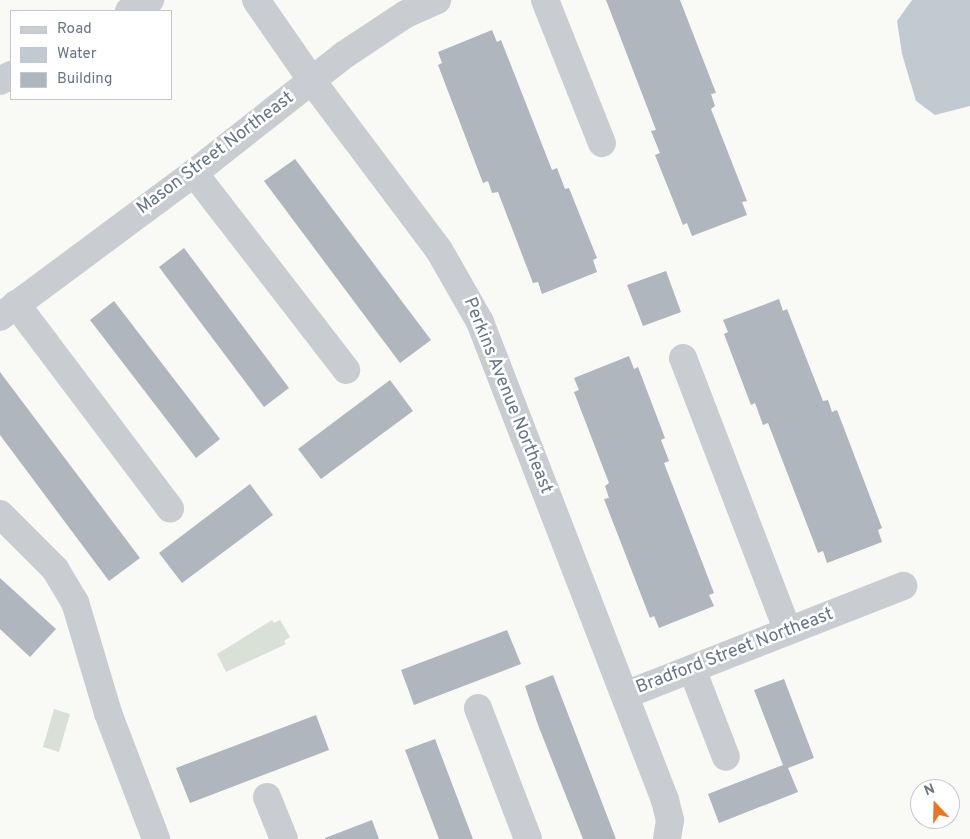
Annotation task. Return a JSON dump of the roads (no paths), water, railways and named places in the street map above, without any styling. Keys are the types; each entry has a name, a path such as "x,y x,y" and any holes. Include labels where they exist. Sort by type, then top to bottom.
{"street":[{"path":"132,10 150,0"},
{"name":"Perkins Avenue Northeast","path":"256,0 312,81 438,250 461,285 480,322 625,695"},
{"name":"Mason Street Northeast","path":"8,311 194,173 375,34 438,0"},
{"path":"546,0 602,144"},
{"path":"194,173 346,370"},
{"path":"8,311 170,508"},
{"path":"683,358 788,631"},
{"path":"0,514 55,569 75,602 108,713 156,839"},
{"name":"Bradford Street Northeast","path":"667,839 670,820 666,800 625,695 903,586"},
{"path":"692,669 726,757"},
{"path":"478,708 528,839"},
{"path":"268,797 284,839"}],"water":[{"path":"912,0 970,0 970,106 935,115 916,101 902,54 897,21"}]}
